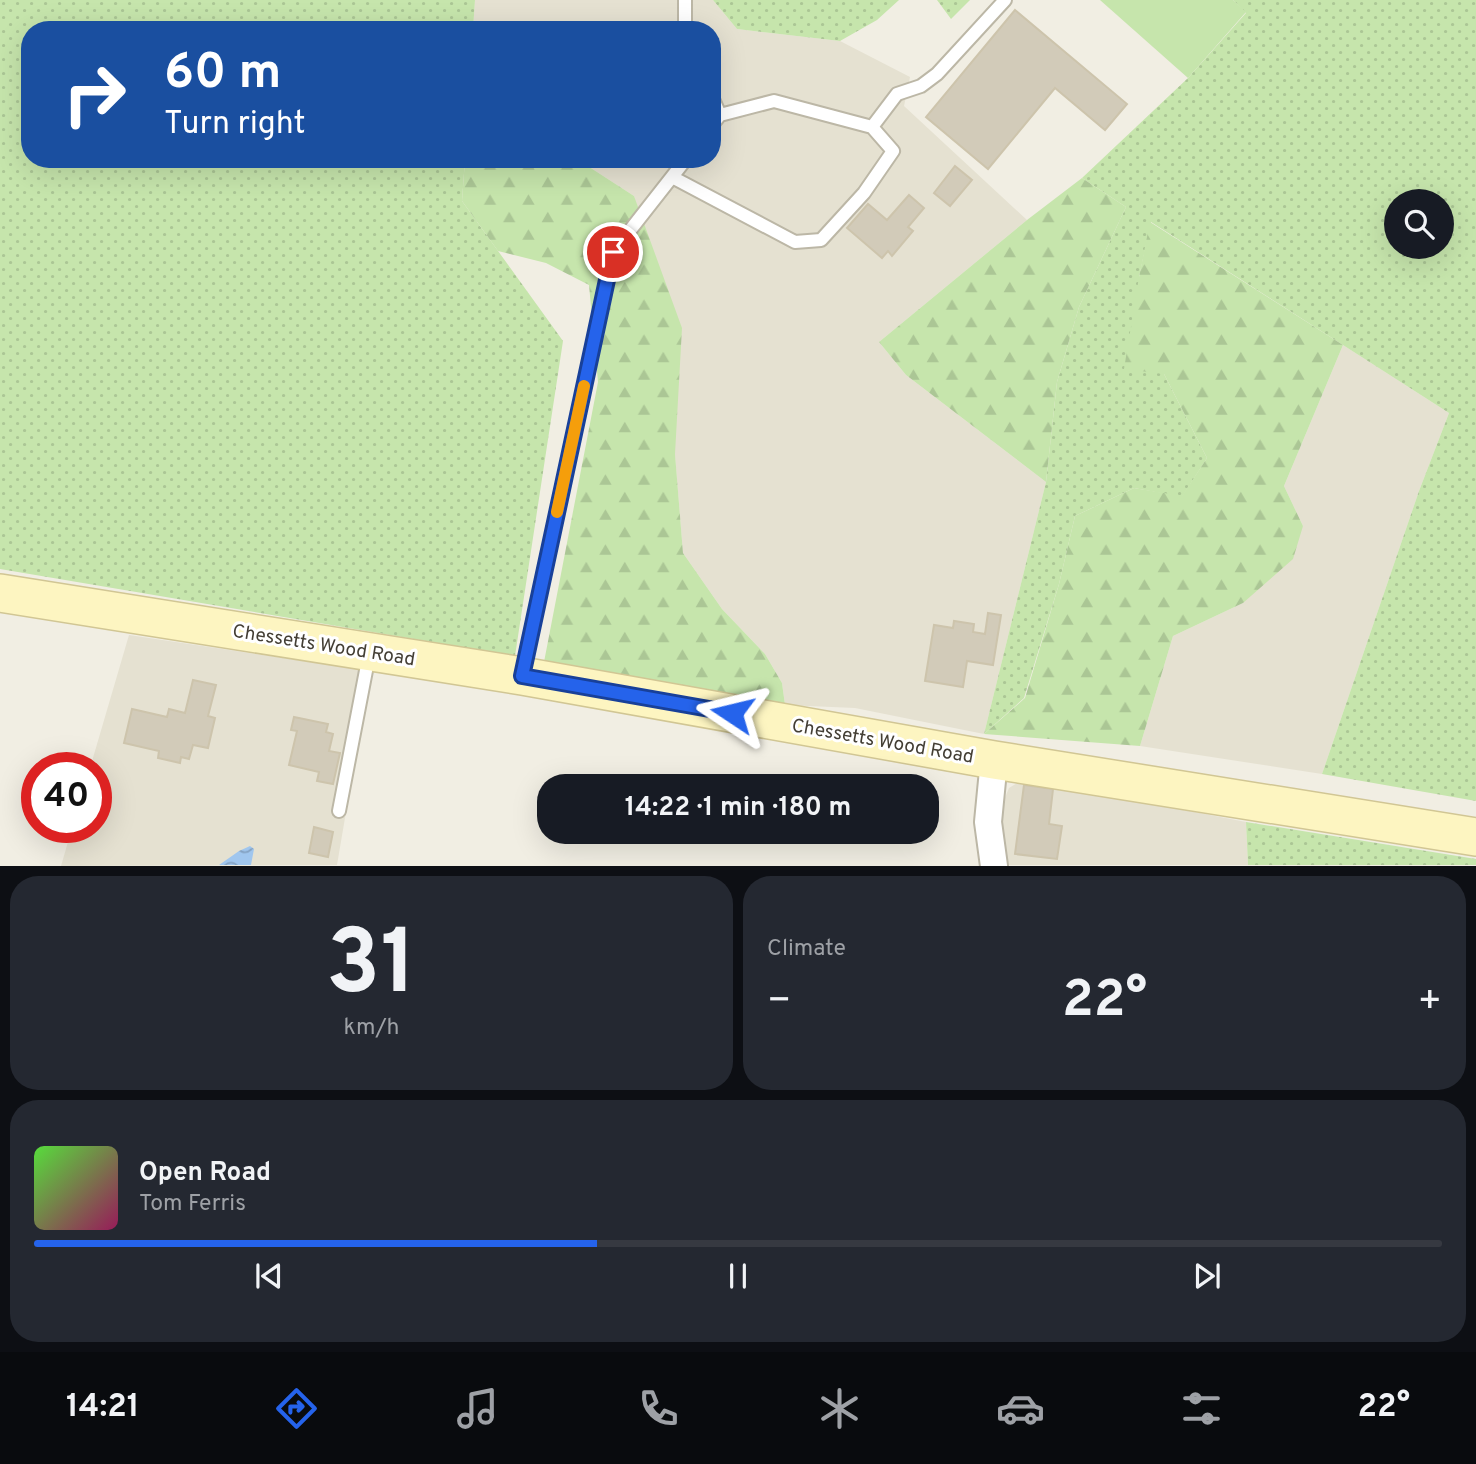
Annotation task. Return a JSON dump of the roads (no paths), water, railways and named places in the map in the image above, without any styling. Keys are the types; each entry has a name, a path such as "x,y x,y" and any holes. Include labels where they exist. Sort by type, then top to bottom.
{"street":[{"name":"Chessetts Wood Road","path":"0,593 522,676 994,760 1476,837"},
{"path":"994,760 988,822 994,866"}],"lane":[{"path":"685,0 685,21"},
{"path":"872,127 897,94 921,86 937,74 1005,0"},
{"path":"672,177 794,242 821,240 864,193 893,150 872,127 774,101 721,118"},
{"path":"522,676 613,252 679,168"},
{"path":"340,811 370,652"}],"water":[{"path":"250,846 254,849 251,865 219,865 239,851"}]}
